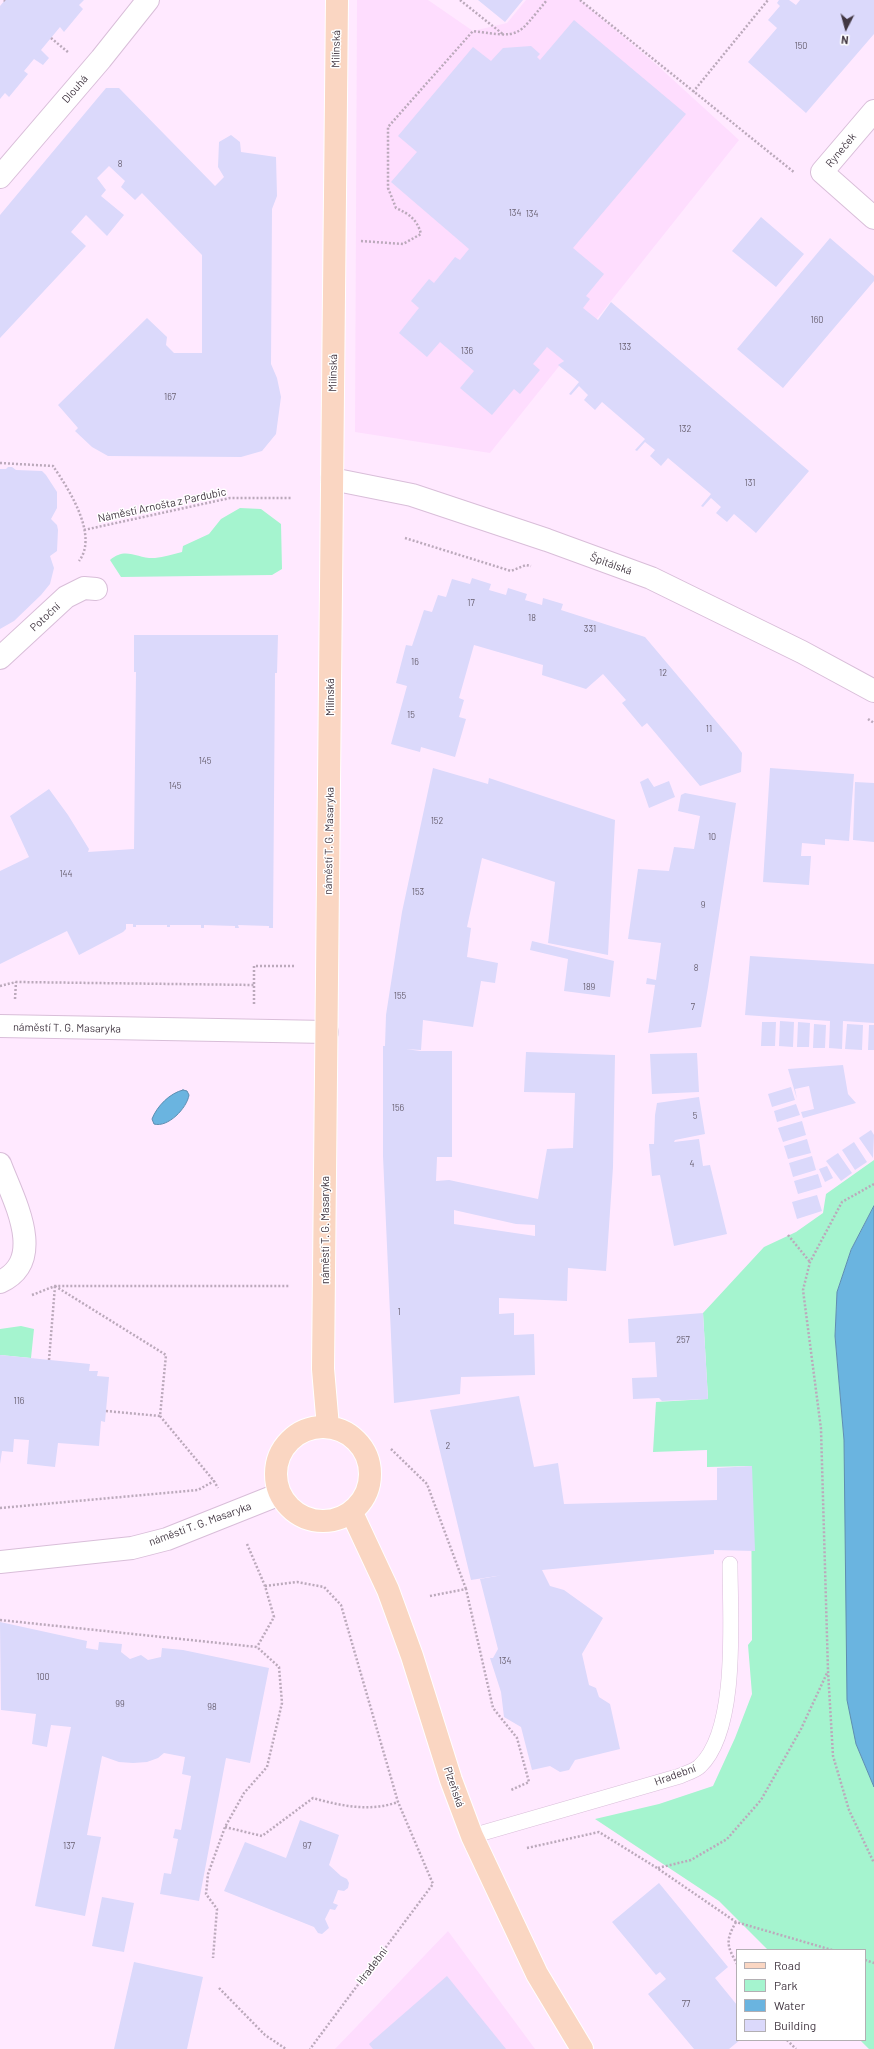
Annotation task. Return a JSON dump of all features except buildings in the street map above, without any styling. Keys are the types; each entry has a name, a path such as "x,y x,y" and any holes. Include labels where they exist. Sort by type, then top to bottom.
{"main road":[{"name":"Milínská","path":"330,745 337,0"},
{"name":"náměstí T. G. Masaryka","path":"328,1427 323,1368 330,745"},
{"path":"328,1427 344,1431 357,1441 366,1454 371,1470 370,1486 365,1496 352,1513 339,1519 325,1522 311,1521 293,1511 280,1494 276,1478 277,1461 284,1447 296,1435 311,1428 328,1427"},
{"name":"Plzeňská","path":"352,1513 388,1590 412,1656 451,1780 472,1836 537,1974 582,2049"}],"street":[{"name":"Dlouhá","path":"0,177 101,59 148,0"},
{"name":"Ryneček","path":"874,111 822,172 874,218"},
{"name":"Špitálská","path":"332,479 412,496 547,540 651,578 802,652 874,691"},
{"name":"Potoční","path":"0,658 66,597 84,588 96,589"},
{"name":"náměstí T. G. Masaryka","path":"0,1026 327,1032"},
{"path":"0,1164 24,1230 25,1246 23,1260 18,1270 0,1282"},
{"name":"náměstí T. G. Masaryka","path":"0,1562 132,1548 167,1538 280,1494"}],"lane":[{"name":"Hradební","path":"472,1836 680,1776 699,1767 710,1752 724,1721 729,1687 730,1564"}],"path":[{"path":"460,0 505,35"},
{"path":"335,240 403,244 421,234 416,220 396,208 388,188 388,127 473,31 505,35 515,34 521,31 547,0"},
{"path":"580,0 798,176"},
{"path":"693,92 768,0"},
{"path":"51,38 74,57"},
{"name":"Náměstí Arnošta z Pardubic","path":"0,464 53,466 73,497 84,530 230,498 291,498"},
{"path":"405,538 511,571 526,565 534,566"},
{"path":"863,717 874,723"},
{"path":"254,1005 254,966 296,966"},
{"path":"0,986 16,982 254,985"},
{"path":"874,1184 842,1202 810,1262 803,1290 821,1429 828,1671 833,1756 849,1810 874,1863"},
{"path":"788,1235 810,1262"},
{"path":"54,1286 289,1286"},
{"path":"49,1360 54,1286"},
{"path":"54,1286 166,1355 160,1416"},
{"path":"106,1411 160,1416 214,1481 219,1491"},
{"path":"392,1449 427,1484 466,1589 493,1708 517,1738 530,1782 511,1790"},
{"path":"0,1508 198,1490 214,1481"},
{"path":"247,1544 265,1586 274,1617 257,1647"},
{"path":"225,1827 262,1836 313,1798 342,1806 383,1807 398,1802 341,1605 324,1587 297,1582 265,1586"},
{"path":"430,1596 466,1589"},
{"path":"0,1620 257,1647 279,1667 282,1703 267,1767 244,1793 225,1827 208,1874 206,1894 217,1909 213,1958"},
{"path":"657,1868 691,1860 727,1840 761,1800 801,1729 828,1671"},
{"name":"Hradební","path":"310,2049 433,1884 398,1802"},
{"path":"527,1848 598,1832 657,1868 736,1922 829,1949"},
{"path":"736,1922 730,1933 728,1948 736,1962"},
{"path":"219,1988 265,2035 286,2049"},
{"path":"788,2041 796,2049"}],"shaded area":[{"path":"357,0 428,0 473,31 507,23 526,0 580,0 658,66 739,140 490,453 355,432"},
{"path":"448,1931 535,2049 335,2049"}],"green space":[{"path":"240,508 261,509 281,524 282,569 272,575 121,577 110,560 116,556 127,553 155,558 182,552 183,546 209,534 221,519"},
{"path":"874,1160 874,1206 851,1250 837,1292 835,1336 844,1440 856,1744 874,1787 874,2049 869,2049 861,2041 866,2041 866,1949 767,1949 719,1901 595,1819 659,1804 713,1786 735,1738 752,1694 748,1645 752,1640 751,1466 707,1467 707,1450 653,1452 656,1402 708,1399 703,1313 764,1247 796,1232 823,1213 826,1194"},
{"path":"21,1326 34,1329 31,1358 0,1355 0,1329"}],"water":[{"path":"183,1090 187,1091 189,1095 185,1106 181,1111 165,1123 154,1124 152,1119 161,1105 173,1094"},
{"path":"874,1206 874,1787 856,1744 847,1700 844,1440 835,1336 837,1292 851,1250"}]}
